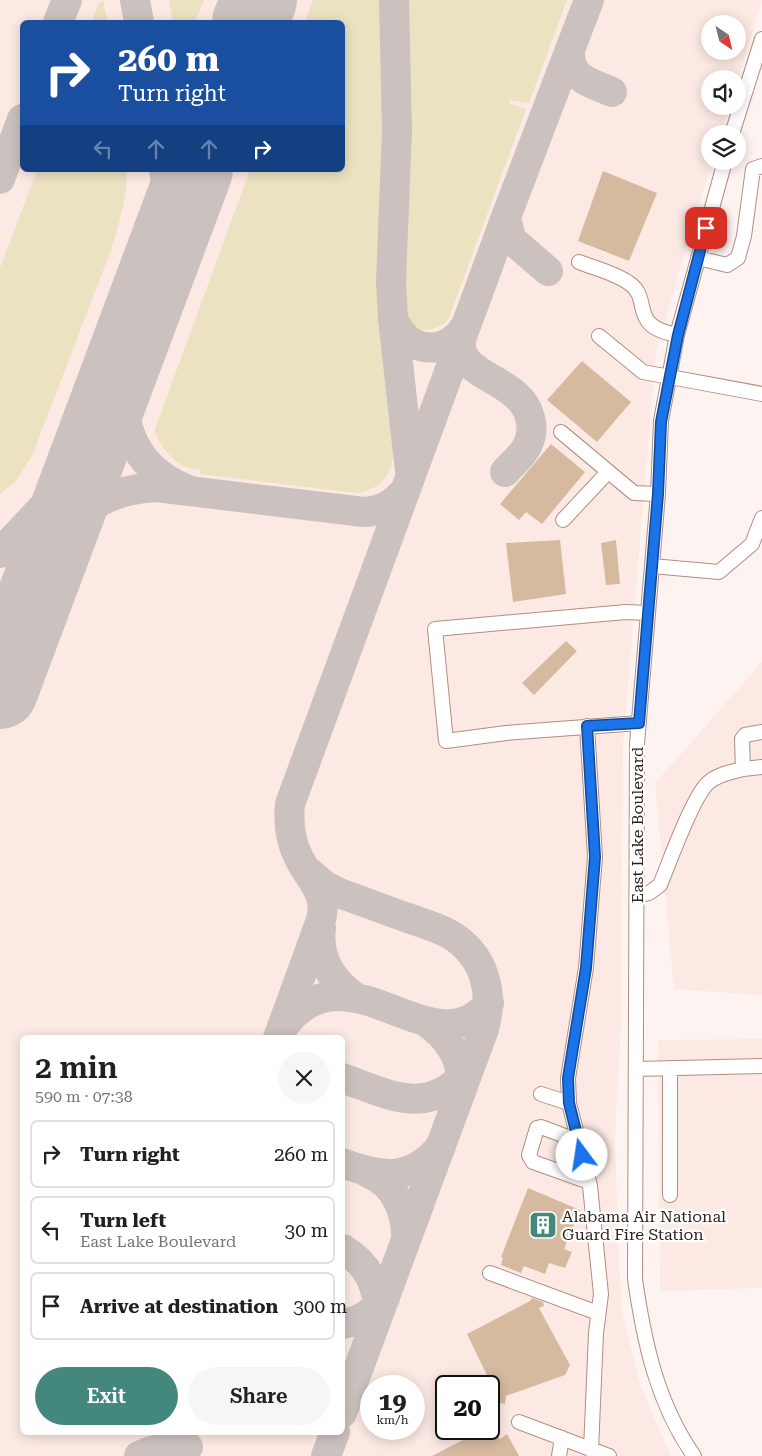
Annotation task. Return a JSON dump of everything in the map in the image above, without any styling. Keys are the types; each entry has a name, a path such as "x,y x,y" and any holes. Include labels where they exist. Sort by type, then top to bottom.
{"street":[{"path":"735,125 762,40"},
{"path":"698,258 727,265 738,258 744,236 753,169 762,166"},
{"name":"East Lake Boulevard","path":"694,1456 683,1440 658,1387 642,1327 635,1279 639,723 658,494 661,422 678,335 722,170"},
{"path":"579,262 630,283 641,304 644,318 663,332 678,335"},
{"path":"599,336 644,372 670,375 762,394"},
{"path":"561,432 634,493 658,494"},
{"path":"563,520 608,472"},
{"path":"652,566 719,572 752,544 762,518"},
{"path":"639,723 506,732 446,741 435,629 626,612 648,613"},
{"path":"587,726 595,857 586,968 568,1078 569,1103 589,1182 601,1294 598,1314 591,1450"},
{"path":"743,769 742,739 745,735 762,732"},
{"path":"637,896 649,893 660,885 695,805 707,783 715,777 762,766"},
{"path":"636,1069 762,1066"},
{"path":"670,1068 670,1195"},
{"path":"541,1094 569,1103"},
{"path":"578,1141 537,1128 529,1154 534,1162 589,1182"},
{"path":"490,1273 598,1314"},
{"path":"519,1422 607,1455"},
{"path":"559,1456 562,1438"}],"shaded area":[{"path":"0,0 762,0 746,53 746,15 701,15 701,60 744,60 741,70 701,70 701,115 726,115 724,125 701,125 701,170 709,170 656,351 623,746 621,1024 615,1137 619,1264 623,1317 641,1387 671,1456 0,1456"},
{"path":"169,0 204,0 196,20 173,20"},
{"path":"313,0 381,0 385,144 378,295 394,451 391,467 384,480 372,489 356,493 200,474 201,470 183,466 173,458 161,444 155,429 249,172 345,172 345,20 306,20"},
{"path":"406,0 567,0 529,103 509,100 510,104 526,109 448,320 436,328 430,329 418,328 413,324 405,312 403,300 410,127 410,72"},
{"path":"103,1 108,20 93,20 98,4"},
{"path":"36,172 127,172 126,191 120,221 111,250 32,456 15,482 0,494 0,268"},
{"path":"762,662 762,995 674,989 655,783"},
{"path":"762,1039 762,1288 660,1291 658,1040"}],"building":[{"path":"603,171 657,193 629,261 578,241"},
{"path":"582,361 631,402 597,442 547,400"},
{"path":"551,444 585,472 542,524 526,512 519,520 500,504"},
{"path":"560,540 566,594 513,602 506,543"},
{"path":"616,540 620,584 606,585 601,543"},
{"path":"566,641 577,651 534,695 522,683"},
{"name":"Alabama Air National Guard Fire Station","path":"528,1188 580,1210 564,1249 572,1252 565,1268 549,1263 545,1274 524,1266 521,1273 501,1265 503,1258 501,1257"},
{"path":"532,1298 543,1302 544,1306 539,1308 570,1365 565,1375 506,1396 505,1404 500,1403 500,1375 487,1375 467,1334 530,1301"},
{"path":"507,1434 519,1456 432,1456 463,1440 500,1440"}],"taxiway":[{"path":"59,20 67,0"},
{"path":"135,0 139,20"},
{"path":"393,318 391,282 397,130 394,0"},
{"path":"279,1035 323,911 317,888 300,860 292,840 289,819 290,804 506,217 589,0"},
{"path":"570,50 573,67 577,73 588,82 612,92"},
{"path":"0,179 20,124"},
{"path":"164,172 174,228"},
{"path":"506,217 511,239 548,271"},
{"path":"410,471 393,318 399,330 407,339 426,347 437,347 447,344 465,327"},
{"path":"461,338 462,352 468,362 478,371 515,394 524,404 530,418 531,430 528,445 505,472"},
{"path":"123,363 123,403 126,421 132,438 140,454 152,467 167,479 186,489"},
{"path":"0,553 58,491 103,417"},
{"path":"53,551 73,524 95,504 122,492 138,489 156,487 364,512 377,510 389,505 407,487"},
{"path":"0,600 10,636 3,682"},
{"path":"310,873 324,885 339,893 435,927 451,935 472,953 479,964 484,976 488,1002 484,1029 345,1405"},
{"path":"321,928 320,939 324,959 333,976 355,997"},
{"path":"284,1026 309,1003 335,996 362,999 416,1018 442,1024 467,1021 489,1003"},
{"path":"426,1022 442,1035 453,1051 460,1069 461,1090"},
{"path":"345,1079 393,1096 424,1098 439,1094 453,1085 468,1070"},
{"path":"345,1164 370,1172 396,1174 419,1166 441,1146"},
{"path":"368,1173 385,1184 398,1200 402,1210 406,1240"},
{"path":"345,1250 365,1268 370,1276 376,1292 379,1312"},
{"path":"345,1324 366,1315 385,1298"},
{"path":"326,1456 334,1435"},
{"path":"139,1456 163,1448 175,1446 188,1447"}],"runway":[{"path":"251,20 259,0"},
{"path":"0,691 194,172"}],"place":[{"name":"Alabama Air National Guard Fire Station","path":"543,1225"}],"route":[{"path":"582,1155 569,1103 568,1078 586,968 595,857 587,726 639,723 658,494 661,422 678,335 706,228"}]}
